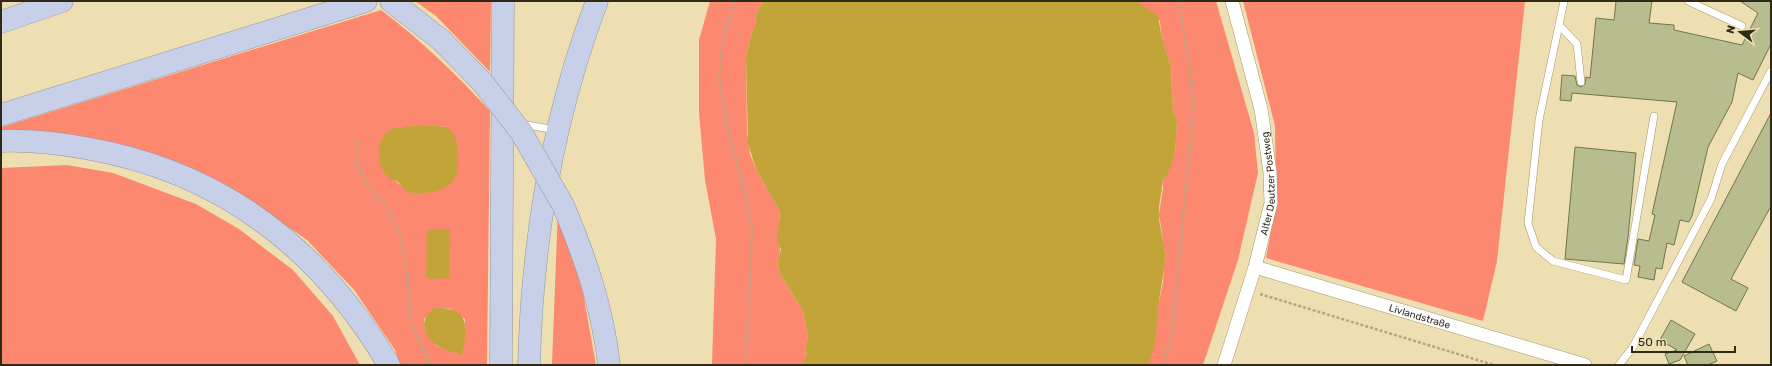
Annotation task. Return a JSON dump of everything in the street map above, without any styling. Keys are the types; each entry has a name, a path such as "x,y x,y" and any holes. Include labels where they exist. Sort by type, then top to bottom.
{"highway":[{"path":"1,22 62,1"},
{"path":"1,115 366,1"},
{"path":"501,365 501,120 503,1"},
{"path":"529,365 534,272 542,212 557,130 571,78 597,1"},
{"path":"398,6 441,40 483,83 521,132 563,205 579,242 592,279 602,320 609,365"},
{"path":"1,141 54,143 114,153 178,174 216,192 252,214 286,240 318,268 350,306 371,335 389,365"}],"street":[{"name":"Alter Deutzer Postweg","path":"1224,365 1256,267 1271,203 1270,172 1261,110 1232,1"},
{"name":"Livlandstraße","path":"1256,267 1585,365"}],"lane":[{"path":"1564,1 1560,26 1539,120 1528,222 1536,247 1552,261 1626,280 1654,116"},
{"path":"1688,1 1742,26"},
{"path":"1560,26 1577,44 1581,82"},
{"path":"1619,365 1633,347 1703,212 1710,198 1722,164 1771,71"},
{"path":"501,120 557,130"}],"path":[{"path":"734,1 723,40 719,77 728,133 741,176 752,229 746,365"},
{"path":"1163,365 1172,333 1194,100 1180,1"},
{"path":"357,140 357,167 370,188 386,206 399,234 406,271 410,320 430,365"},
{"path":"1248,290 1494,365"}],"shaded area":[{"path":"415,1 491,1 490,72 436,16"},
{"path":"710,1 763,1 756,15 755,26 746,56 747,132 750,154 756,169 780,212 780,254 777,263 781,276 803,311 808,338 805,346 807,357 801,365 712,365 716,239 705,180 699,113 699,40"},
{"path":"763,1 1137,1 1158,16 1161,34 1171,68 1173,111 1177,120 1175,153 1166,177 1162,181 1159,210 1165,253 1164,266 1155,342 1147,365 801,365 807,356 805,346 808,338 803,311 781,276 777,263 781,249 777,242 780,212 756,169 748,144 746,56 755,26 756,15"},
{"path":"1137,1 1216,1 1254,133 1258,173 1238,260 1203,365 1146,365 1163,282 1165,253 1159,214 1163,188 1162,181 1166,176 1175,153 1177,120 1173,111 1171,68 1161,34 1160,21"},
{"path":"1243,1 1525,1 1497,261 1483,321 1266,258 1276,204 1275,126"},
{"path":"381,10 438,58 490,111 487,365 400,365 395,350 355,291 307,240 261,208 199,173 1,133 2,127","holes":["428,125 446,127 407,191 389,176 383,168 379,156 399,127 415,128","437,307 451,309 465,319 463,352 458,354 437,346 425,331 424,319"]},
{"path":"428,125 446,127 456,138 458,147 458,162 456,176 449,185 439,190 425,193 411,193 405,190 398,182 389,178 384,172 380,161 379,148 383,137 390,130 400,127"},
{"path":"67,165 113,173 196,204 239,229 293,270 333,316 360,365 1,365 1,168"},
{"path":"558,208 580,276 596,365 552,365"},
{"path":"427,229 450,229 449,278 431,279 426,277"},
{"path":"438,307 456,312 463,318 465,323 465,336 464,349 461,355 446,350 432,342 425,331 424,326 427,315"}],"building":[{"path":"1616,1 1652,1 1649,23 1674,25 1674,30 1742,45 1758,13 1740,1 1771,1 1771,44 1753,80 1738,73 1732,102 1708,147 1692,216 1689,222 1680,220 1674,245 1667,243 1662,269 1656,268 1654,280 1638,277 1640,266 1634,265 1638,239 1649,241 1655,215 1652,214 1677,102 1572,93 1571,101 1560,100 1562,75 1575,76 1577,85 1581,87 1585,84 1586,77 1590,78 1596,18 1614,20"},
{"path":"1771,113 1771,206 1731,279 1748,288 1736,311 1682,282"},
{"path":"1575,147 1636,153 1624,264 1565,259"},
{"path":"1671,320 1695,334 1680,360 1669,364 1665,354 1677,350 1660,340"},
{"path":"1709,344 1717,361 1708,365 1688,365 1684,356"}]}
